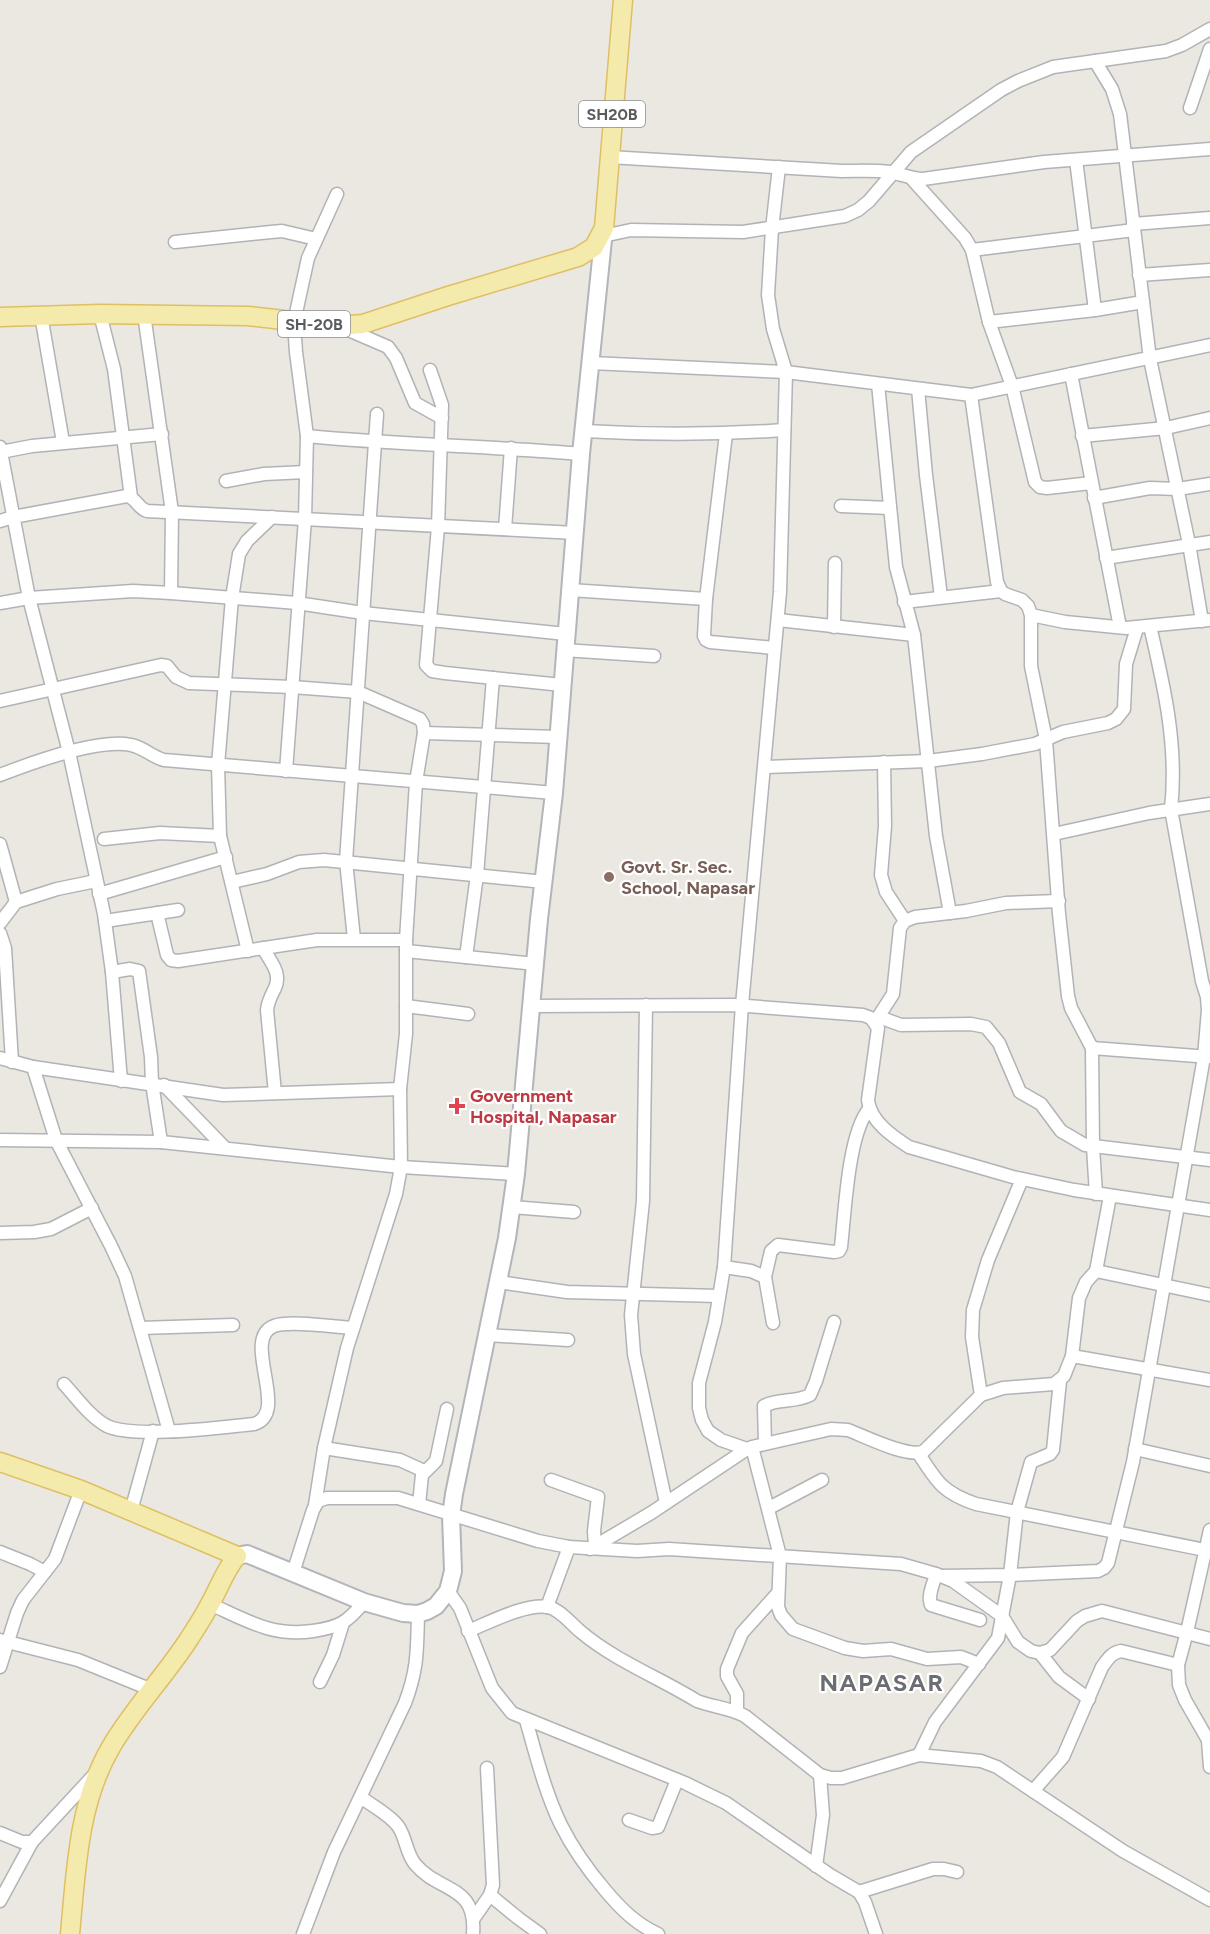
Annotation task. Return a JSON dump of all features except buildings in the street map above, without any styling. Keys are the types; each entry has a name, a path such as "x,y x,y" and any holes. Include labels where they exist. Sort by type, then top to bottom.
{"main road":[{"name":"SH20B","path":"604,232 623,0"},
{"name":"SH-20B","path":"0,317 100,314 248,316 337,326 363,324 578,257 594,247 604,232"},
{"path":"70,1934 81,1836 100,1768 111,1746 189,1640 231,1562 237,1556 247,1554 364,1602 403,1613 418,1614 436,1606 448,1592 453,1571 451,1516 459,1465 498,1282 516,1174 539,919 554,793 581,454 604,232"},
{"path":"0,1462 81,1490 237,1556"}],"street":[{"path":"604,232 631,230 743,232 845,216 858,210 880,189 911,152 1001,90 1036,72 1053,67 1166,51 1210,29"},
{"path":"1190,108 1210,49"},
{"path":"1031,615 1065,622 1137,628 1206,620 1150,359 1117,100 1095,61"},
{"path":"609,157 893,172 912,179 1076,160 1210,149"},
{"path":"1076,160 1095,310"},
{"path":"749,1448 714,1436 708,1431 699,1408 699,1383 711,1342 724,1267 742,1005 780,592 786,372 769,309 768,295 779,167"},
{"path":"912,179 965,238 972,250 989,322 1012,386 1035,482 1040,487 1047,488 1091,483"},
{"path":"286,771 304,519 307,436 294,322 308,258 337,194"},
{"path":"972,250 1210,218"},
{"path":"175,242 282,231 316,239"},
{"path":"1139,275 1210,270"},
{"path":"989,322 1143,302"},
{"path":"100,314 114,369 131,497 142,509 576,533"},
{"path":"144,314 172,512 171,592"},
{"path":"41,315 63,442"},
{"path":"337,326 388,346 396,358 415,403 442,418"},
{"path":"591,363 786,372 971,395 1210,345"},
{"path":"430,370 442,400 442,418 438,527 425,661 429,669 445,674 562,685"},
{"path":"1071,374 1120,627"},
{"path":"878,384 896,567 914,635 936,836 950,913"},
{"path":"918,389 941,597"},
{"path":"971,395 997,582 1001,591"},
{"path":"354,939 346,861 377,414"},
{"path":"1082,436 1166,428 1210,418"},
{"path":"584,432 655,435 784,430"},
{"path":"121,1081 112,972 105,921 69,752 29,598 0,449 162,434"},
{"path":"726,434 706,599 704,636 710,642 774,648"},
{"path":"307,436 581,454"},
{"path":"505,529 512,448"},
{"path":"226,481 264,474 306,472"},
{"path":"1094,498 1150,488 1178,489 1210,484"},
{"path":"0,521 131,497"},
{"path":"841,506 890,508"},
{"path":"248,951 220,836 218,765 232,598 242,548 272,517"},
{"path":"1106,558 1210,542"},
{"path":"834,627 835,563"},
{"path":"570,590 706,599"},
{"path":"0,603 29,598 133,591 171,592 297,603 363,613 430,619 654,656"},
{"path":"904,602 1001,591 1022,600 1028,606 1031,615 1031,666 1046,740 1069,1003 1092,1048 1096,1194"},
{"path":"778,620 914,635"},
{"path":"939,1575 1010,1575 1098,1571 1104,1568 1108,1563 1135,1449 1177,1205 1207,1057 1208,1010 1171,809 1172,744 1164,684 1150,626"},
{"path":"765,766 928,761 1026,746 1063,732 1108,723 1121,715 1125,700 1127,656 1137,628"},
{"path":"0,701 152,665 161,665 167,666 182,681 358,692 420,719 423,724 424,733 416,782 406,945 406,1035 400,1089 401,1167 396,1194 353,1328 324,1448 315,1505 293,1573"},
{"path":"466,957 477,874 493,678"},
{"path":"424,733 558,737"},
{"path":"0,775 69,752 105,745 125,744 164,760 554,793"},
{"path":"884,762 885,826 881,875 886,892 905,921"},
{"path":"1054,834 1171,809 1210,804"},
{"path":"104,839 160,833 220,836"},
{"path":"0,844 16,902"},
{"path":"0,923 16,902 57,889 97,888 226,857"},
{"path":"232,882 267,874 306,861 324,860 544,882"},
{"path":"1059,901 1006,903 915,917 905,921 900,928 893,994 877,1020 878,1038 868,1100 872,1116 897,1140 909,1147 1022,1179 1096,1194 1210,1210"},
{"path":"105,921 178,910"},
{"path":"157,913 167,956 171,960 178,961 317,940 354,939 406,945 466,957 536,964"},
{"path":"0,933 4,948 6,1060 33,1067 223,1095 400,1089"},
{"path":"263,948 278,977 267,1010 274,1093"},
{"path":"112,972 130,969 139,971 151,1057 158,1084 161,1142"},
{"path":"646,1005 644,1201 632,1316 634,1354 666,1503"},
{"path":"531,1006 742,1005 862,1015 901,1025 971,1024 986,1028 999,1043 1020,1092 1041,1104 1061,1131 1077,1141 1093,1147 1210,1160"},
{"path":"406,1006 468,1014"},
{"path":"1092,1048 1207,1057"},
{"path":"33,1067 56,1140 125,1276 169,1431"},
{"path":"158,1084 224,1148"},
{"path":"773,1323 765,1277 771,1251 778,1245 839,1251 857,1129 862,1117 869,1109"},
{"path":"0,1140 161,1142 401,1167 516,1174"},
{"path":"981,1395 972,1337 973,1310 988,1260 1022,1179"},
{"path":"919,1755 935,1722 996,1643 1010,1575 1017,1512 1031,1462 1050,1454 1053,1450 1060,1381 1072,1356 1081,1290 1096,1271 1110,1196"},
{"path":"512,1207 574,1212"},
{"path":"0,1233 51,1229 92,1208"},
{"path":"724,1267 751,1271 765,1277"},
{"path":"1096,1271 1163,1287 1210,1295"},
{"path":"498,1282 567,1292 719,1296"},
{"path":"765,1443 764,1406 769,1403 798,1400 810,1395 834,1322"},
{"path":"64,1384 94,1416 107,1426 122,1430 169,1431 261,1422 267,1414 268,1404 262,1349 262,1338 267,1329 277,1324 353,1328"},
{"path":"140,1328 233,1325"},
{"path":"487,1335 568,1340"},
{"path":"1072,1356 1210,1380"},
{"path":"920,1454 981,1395 1003,1388 1054,1384 1060,1381"},
{"path":"419,1504 422,1475 436,1461 447,1409"},
{"path":"592,1548 749,1448 839,1429 920,1454 938,1484 948,1492 976,1504 1208,1551"},
{"path":"131,1511 153,1431"},
{"path":"324,1448 400,1460 424,1471"},
{"path":"749,1448 769,1508 780,1556 778,1607 781,1615 793,1629 863,1651 891,1649 927,1659 961,1657 980,1664"},
{"path":"1135,1449 1210,1466"},
{"path":"551,1480 598,1497 592,1548"},
{"path":"769,1508 822,1480"},
{"path":"0,1667 4,1640 23,1600 55,1559 81,1490"},
{"path":"315,1505 327,1497 398,1498 538,1541 569,1547 637,1551 669,1549 901,1564 953,1581 1002,1616 1018,1642 1031,1651 1040,1653 1053,1647 1077,1621 1102,1611 1210,1639"},
{"path":"1210,1530 1208,1551 1178,1665 1179,1685 1185,1700 1206,1728 1210,1767"},
{"path":"547,1607 569,1547"},
{"path":"0,1552 45,1572"},
{"path":"939,1575 930,1593 932,1605 980,1620"},
{"path":"448,1592 460,1608 492,1688 512,1713 677,1780 726,1803 816,1866 859,1892 865,1902 876,1934"},
{"path":"737,1711 737,1694 727,1676 727,1669 742,1633 777,1594"},
{"path":"210,1604 282,1633 333,1628 352,1617 364,1602"},
{"path":"468,1631 525,1610 547,1607 556,1610 600,1646 697,1701 737,1711 820,1775 831,1778 842,1778 919,1755 981,1761 997,1767 1123,1851 1210,1900"},
{"path":"303,1934 334,1852 414,1682 417,1666 418,1614"},
{"path":"320,1682 333,1655 344,1623"},
{"path":"4,1640 78,1660 152,1690"},
{"path":"1033,1791 1063,1757 1102,1667 1114,1653 1121,1651 1178,1665"},
{"path":"1040,1653 1059,1677 1089,1699"},
{"path":"526,1720 541,1773 560,1824 581,1861 624,1912 644,1931 658,1934"},
{"path":"0,1901 32,1842 100,1768"},
{"path":"474,1918 490,1895 494,1873 487,1768"},
{"path":"816,1866 822,1827 820,1775"},
{"path":"629,1820 652,1828 658,1827 677,1780"},
{"path":"361,1797 397,1825 410,1856 417,1866 454,1891 472,1909 474,1918 472,1934"},
{"path":"0,1833 22,1842 32,1842"},
{"path":"859,1892 933,1869 957,1872"},
{"path":"490,1895 540,1934"}],"place":[{"name":"Govt. Sr. Sec. School, Napasar","path":"609,877"},
{"name":"Government Hospital, Napasar","path":"457,1106"}],"district":[{"name":"NAPASAR","path":"882,1682"}]}
